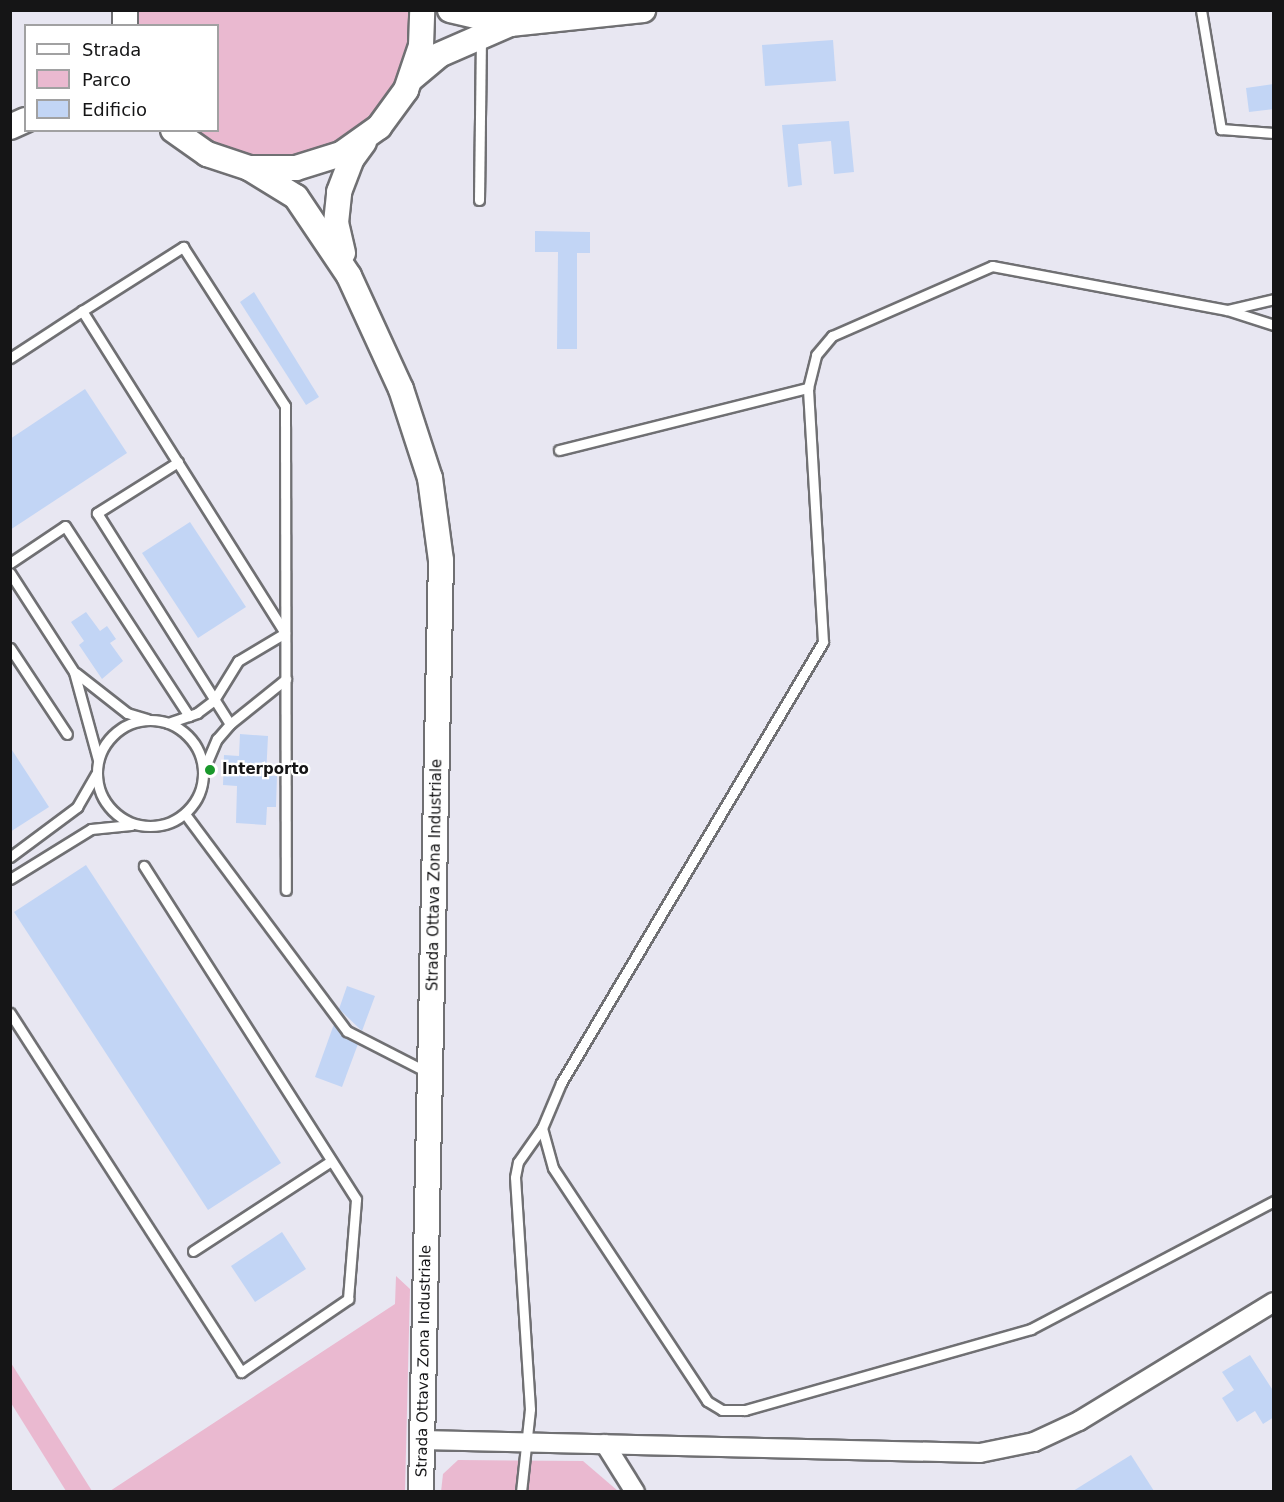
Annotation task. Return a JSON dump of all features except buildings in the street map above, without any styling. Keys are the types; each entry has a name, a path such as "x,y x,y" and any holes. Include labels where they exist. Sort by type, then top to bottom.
{"main road":[{"path":"349,276 336,223 339,192 351,160 370,135 394,110 411,80 421,46 422,10"},
{"path":"450,10 479,21 510,24 643,10"},
{"path":"411,80 479,21"},
{"path":"10,127 24,121"},
{"path":"176,132 207,154 249,168 296,197 349,276"},
{"path":"249,168 284,170 319,163 370,135"},
{"name":"Strada Ottava Zona Industriale","path":"349,276 401,388 430,478 441,560 421,1491"}],"street":[{"path":"422,1440 980,1453 1034,1442 1079,1421 1274,1302"},
{"path":"604,1444 635,1491"}],"lane":[{"path":"1201,10 1221,129 1274,133"},
{"path":"479,21 479,200"},
{"path":"10,357 183,247 285,406 286,890"},
{"path":"520,1491 530,1409 515,1177 518,1162 542,1128 561,1083 823,642 808,388 816,355 832,336 992,266 1227,310 1274,325"},
{"path":"1227,310 1274,299"},
{"path":"82,311 285,633"},
{"path":"559,450 808,388"},
{"path":"178,462 98,513 230,724"},
{"path":"10,563 65,526 189,717"},
{"path":"10,573 74,672 98,760 97,771 107,805 135,825"},
{"path":"74,672 127,713 168,723 189,717 214,699 238,661 285,633"},
{"path":"10,648 67,734"},
{"path":"10,879 91,829 170,824 185,814 196,801 204,769 217,740 230,724 286,679"},
{"path":"98,760 112,735 137,721 151,720"},
{"path":"168,723 192,741 204,769"},
{"path":"10,857 77,807 97,771"},
{"path":"185,814 347,1031 431,1075"},
{"path":"10,1013 241,1372 348,1299 356,1199 144,866"},
{"path":"542,1128 553,1168 707,1401 722,1410 745,1410 1031,1329 1274,1202"},
{"path":"193,1251 331,1161"}],"shaded area":[{"path":"11,11 1273,11 1273,1491 11,1491"}],"green space":[{"path":"135,10 410,10 407,47 397,78 379,106 355,129 326,146 294,155 261,156 229,150 195,132 219,132 219,24 135,24"},
{"path":"396,1276 410,1289 405,1491 110,1491 395,1304"},
{"path":"10,1363 92,1491 66,1491 11,1403"},
{"path":"458,1460 583,1461 618,1491 441,1492 443,1474"}],"place":[{"name":"Interporto","path":"210,770"}]}
